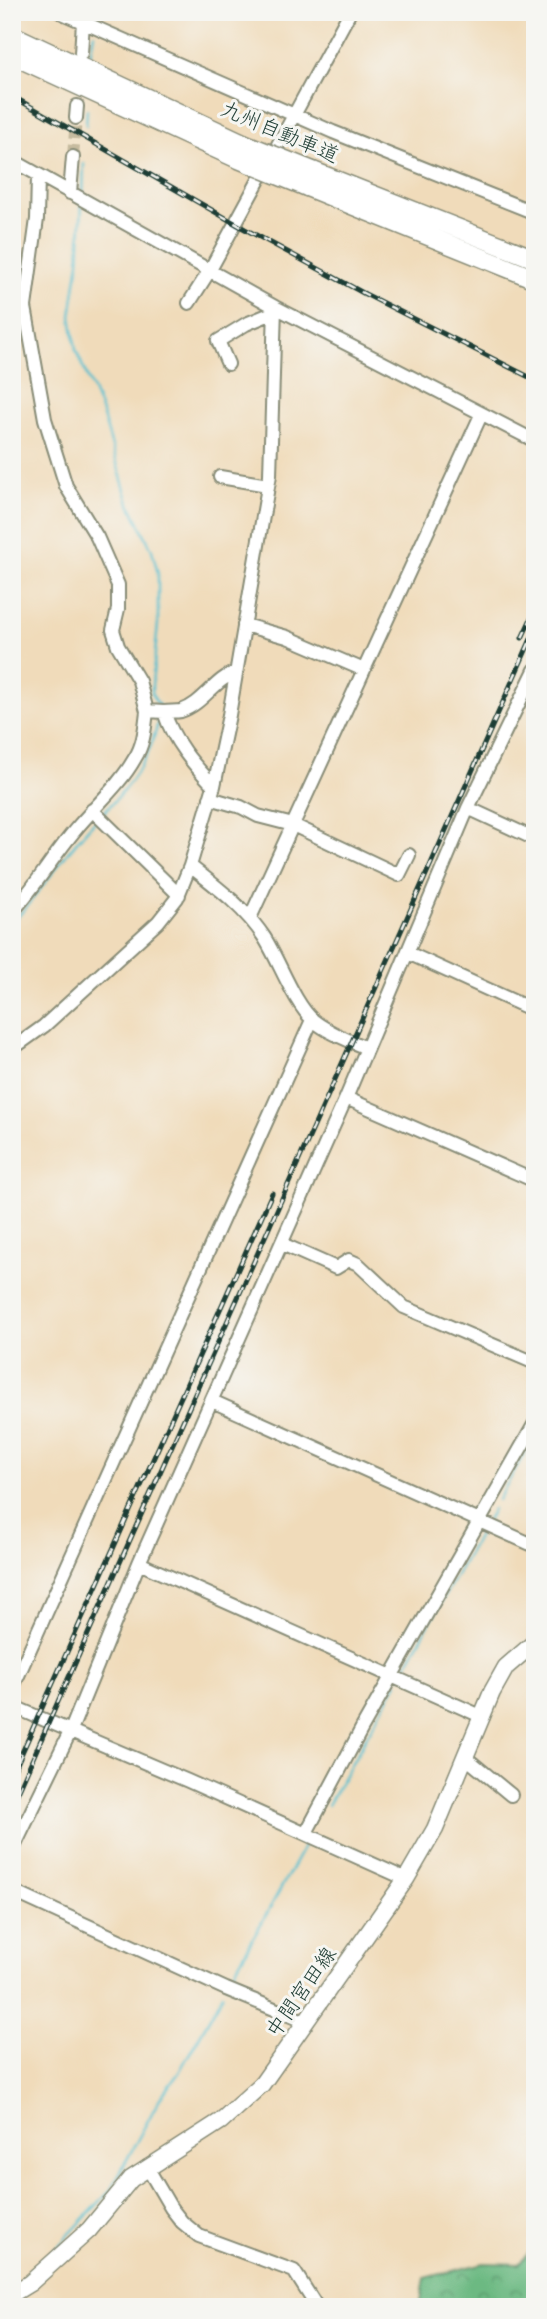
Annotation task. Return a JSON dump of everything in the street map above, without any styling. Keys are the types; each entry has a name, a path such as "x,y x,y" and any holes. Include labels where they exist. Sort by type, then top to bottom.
{"highway":[{"name":"九州自動車道","path":"12,35 239,150"},
{"name":"九州自動車道","path":"12,55 310,179 535,279"},
{"name":"九州自動車道","path":"310,179 535,259"}],"main road":[{"name":"中間宮田線","path":"12,2294 30,2283 89,2230 131,2179 201,2136 241,2105 262,2084 406,1879 435,1829 492,1692 506,1667 535,1642"}],"street":[{"path":"60,12 295,116 535,213"},
{"path":"189,303 210,271 350,12"},
{"path":"81,53 86,23"},
{"path":"72,194 73,158"},
{"path":"12,160 275,309 535,441"},
{"path":"12,912 92,810 125,774 137,756 143,740 147,711 139,681 118,646 113,630 118,609 118,585 97,537 66,486 45,419 25,307 37,219 38,176"},
{"path":"228,364 218,341 275,309"},
{"path":"12,1049 44,1026 149,930 179,895 190,866 212,792 268,485 275,309"},
{"path":"250,918 481,415"},
{"path":"220,477 268,485"},
{"path":"244,625 286,638 364,670"},
{"path":"12,1851 71,1730 139,1563 282,1244 468,808 535,670"},
{"path":"147,711 181,710 236,672"},
{"path":"163,712 183,751 212,792 258,816 293,825 399,875 409,855"},
{"path":"468,808 535,839"},
{"path":"92,810 179,895"},
{"path":"190,866 250,918 312,1020 366,1048"},
{"path":"408,953 535,1010"},
{"path":"12,1689 312,1020"},
{"path":"346,1097 535,1181"},
{"path":"282,1244 336,1268 349,1261 358,1265 404,1307 535,1363"},
{"path":"212,1401 535,1546"},
{"path":"306,1833 535,1423"},
{"path":"139,1563 482,1717"},
{"path":"12,1706 406,1879"},
{"path":"465,1757 512,1795"},
{"path":"12,1891 226,1989 306,2022"},
{"path":"147,2167 171,2208 199,2236 294,2271 317,2307"}],"green space":[{"path":"535,2246 535,2307 420,2307 425,2278 484,2263 519,2264"},
{"path":"93,2300 113,2307 53,2307 65,2302"}],"waterway":[{"path":"96,23 97,12"},
{"path":"90,56 94,33"},
{"path":"86,125 87,110"},
{"path":"83,196 84,164"},
{"path":"82,203 79,262 71,316 76,350 101,410 128,500 152,550 158,574 158,624 152,695 159,706"},
{"path":"102,814 138,770 151,744 159,716"},
{"path":"12,923 97,819"},
{"path":"498,1500 526,1451"},
{"path":"487,1521 493,1509"},
{"path":"400,1677 481,1530"},
{"path":"328,1805 397,1683"},
{"path":"227,1985 307,1841"},
{"path":"50,2255 110,2191 160,2098 178,2074 223,1994"}],"tunnel":[{"path":"73,157 76,118"}],"railway":[{"path":"12,96 245,229 365,294 535,380"},
{"path":"522,638 535,610"},
{"path":"12,1805 535,630"},
{"path":"12,1775 272,1193"}]}
